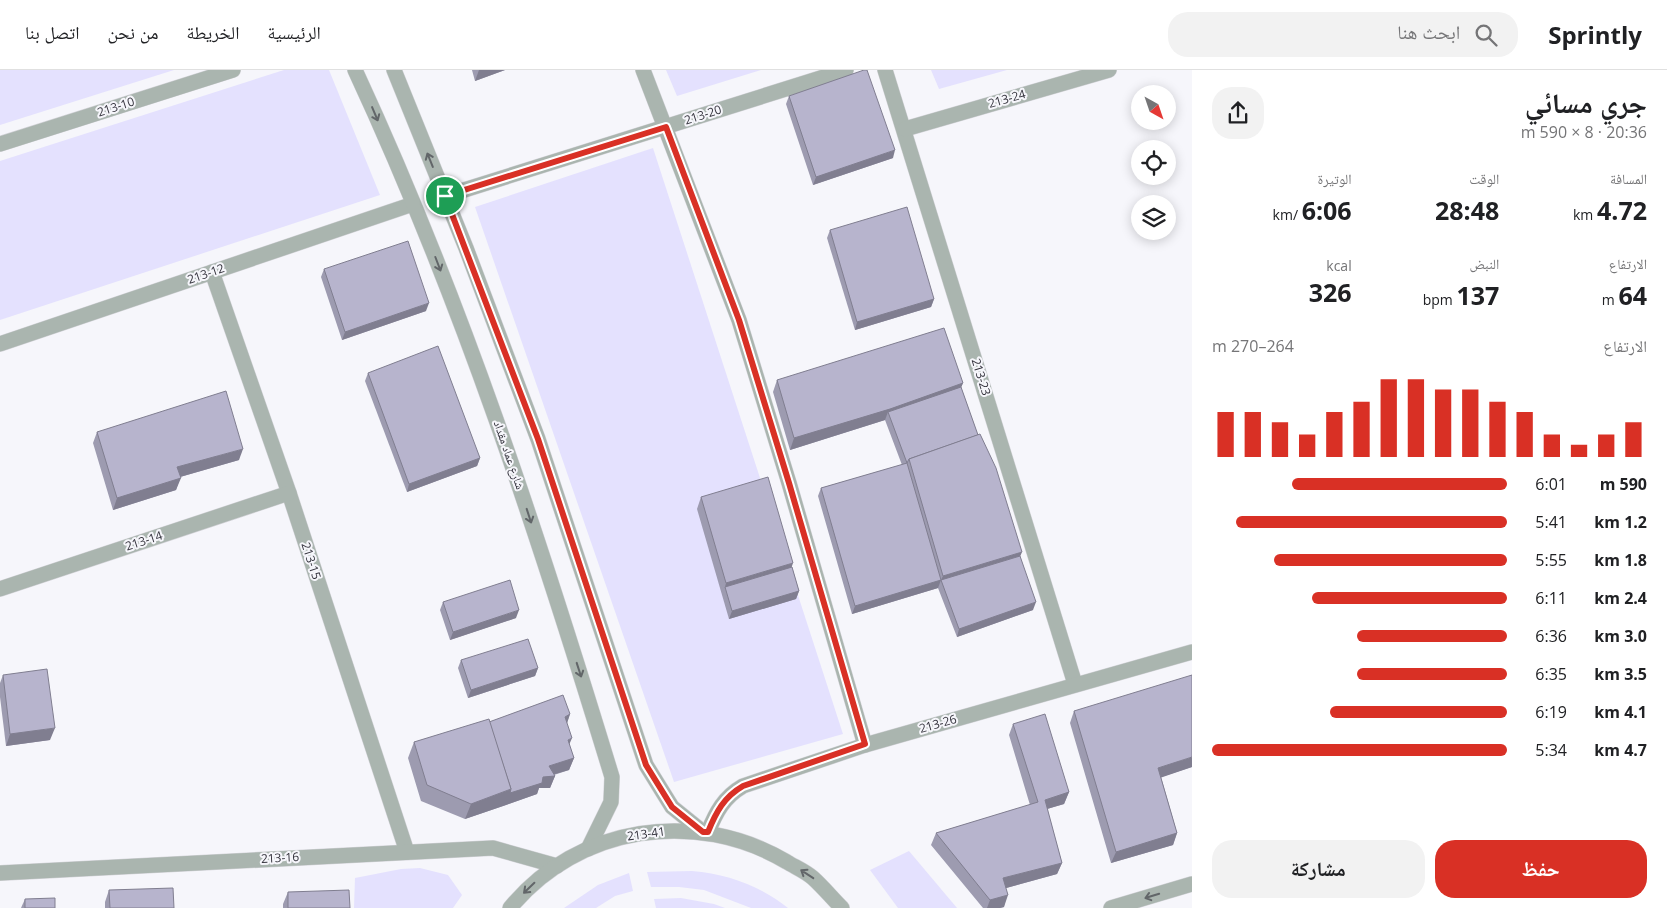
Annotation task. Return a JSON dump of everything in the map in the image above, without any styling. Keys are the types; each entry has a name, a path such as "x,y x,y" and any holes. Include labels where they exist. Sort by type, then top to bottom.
{"street":[{"name":"213-10","path":"0,144 233,70"},
{"name":"شارع عماد مقداد","path":"355,70 413,204 509,456 612,778 611,802 588,849"},
{"path":"394,70 445,196 538,439 646,765 672,807 705,832"},
{"path":"644,70 739,320 865,744"},
{"name":"213-20","path":"445,196 846,70"},
{"name":"213-23","path":"886,70 1075,684"},
{"name":"213-24","path":"905,129 1109,70"},
{"name":"213-12","path":"0,344 413,204"},
{"name":"213-15","path":"212,272 289,493 407,852"},
{"name":"213-14","path":"0,589 289,493"},
{"name":"213-26","path":"705,832 719,807 734,791 743,786 865,744 1192,652"},
{"name":"213-41","path":"510,908 533,884 557,866 588,849 644,832 683,830 705,832 763,848 812,877 842,908"},
{"name":"213-16","path":"0,873 493,848 557,866"},
{"path":"1112,908 1192,884"}],"shaded area":[{"path":"0,70 174,70 0,125"},
{"path":"284,70 329,70 380,195 0,320 0,161"},
{"path":"666,70 761,70 677,96"},
{"path":"931,70 1007,70 939,89"},
{"path":"653,148 843,734 674,782 475,207"},
{"path":"909,851 957,908 898,908 870,870"},
{"path":"420,868 448,875 462,895 453,908 354,908 355,878 401,869"},
{"path":"692,871 718,875 743,882 766,893 788,908 751,908 704,890 679,887 651,887 647,872"},
{"path":"629,873 633,891 615,896 596,908 564,908 598,885"},
{"path":"681,898 725,908 656,908 654,899"}],"building":[{"path":"867,70 895,150 816,177 789,96"},
{"path":"907,207 934,299 857,322 830,230"},
{"path":"408,241 429,303 345,332 324,269"},
{"path":"944,328 963,383 890,409 794,438 777,380"},
{"path":"438,346 480,458 409,484 368,373"},
{"path":"961,387 978,435 909,459 907,463 888,412"},
{"path":"226,391 243,449 177,467 181,478 117,498 97,432"},
{"path":"980,434 996,468 1022,552 943,576 909,459"},
{"path":"907,463 941,580 855,606 821,488"},
{"path":"768,477 793,563 726,583 701,497"},
{"path":"1020,556 1036,602 959,629 941,580"},
{"path":"792,567 799,591 732,611 725,587"},
{"path":"510,580 519,610 453,632 443,602"},
{"path":"528,639 538,668 471,690 461,660"},
{"path":"47,669 55,728 10,734 3,675"},
{"path":"1192,675 1192,757 1158,768 1177,833 1116,852 1074,711"},
{"path":"563,695 570,714 565,717 572,738 568,740 574,758 549,766 555,776 543,777 542,783 510,793 511,789 489,722"},
{"path":"1045,714 1069,792 1045,800 1062,863 1003,878 1008,895 990,900 936,833 1038,802 1013,724"},
{"path":"489,719 511,789 471,804 427,785 414,742"},
{"path":"173,888 174,908 110,908 109,890"},
{"path":"349,890 350,908 288,908 288,892"},
{"path":"55,898 55,908 25,908 25,899"}],"route":[{"path":"666,127 739,320 865,744 743,786 734,791 719,807 708,832 703,832 672,807 646,765 538,439 445,196 666,127"}]}
